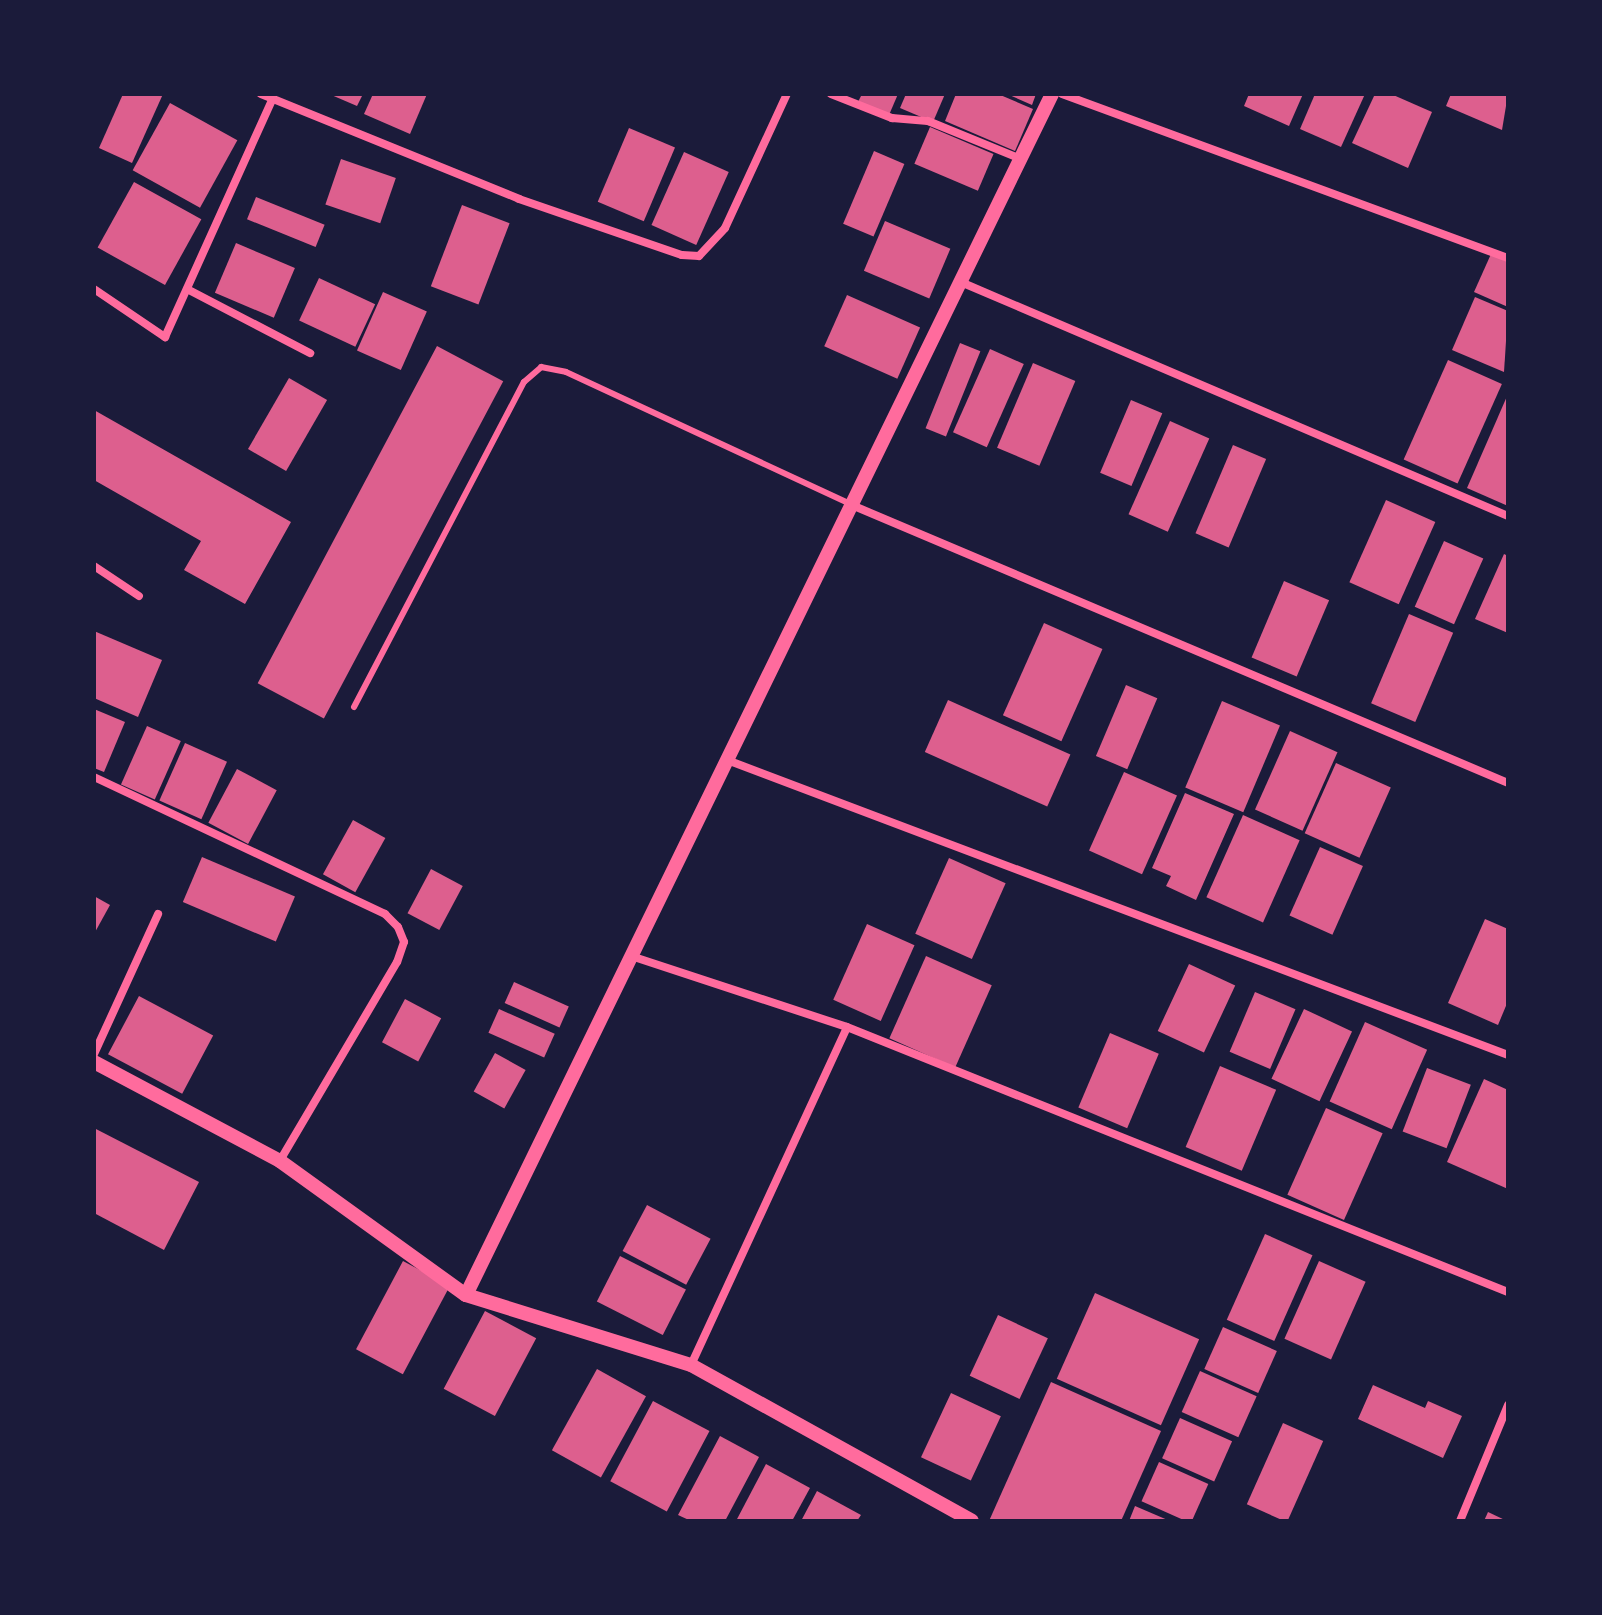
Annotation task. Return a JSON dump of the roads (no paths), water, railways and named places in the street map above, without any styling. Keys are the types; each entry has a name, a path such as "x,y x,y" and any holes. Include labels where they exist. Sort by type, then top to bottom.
{"street":[{"path":"261,94 519,199 682,255 699,256 725,228 787,94"},
{"path":"831,94 892,118 928,121 1021,159"},
{"path":"466,1295 963,283 1052,94"},
{"path":"1062,94 1508,258"},
{"path":"94,289 165,337 272,100"},
{"path":"963,283 1508,516"},
{"path":"187,289 310,353"},
{"path":"854,506 1508,783"},
{"path":"94,566 139,596"},
{"path":"727,760 1508,1055"},
{"path":"94,777 385,914 398,927 404,942 397,962 280,1161"},
{"path":"94,1054 158,914"},
{"path":"631,956 847,1027 1508,1292"},
{"path":"691,1365 847,1027"},
{"path":"94,1062 280,1161 466,1295 691,1365 972,1521"},
{"path":"1460,1521 1508,1405"}],"lane":[{"path":"354,707 524,382 541,367 566,372 854,506"}]}
